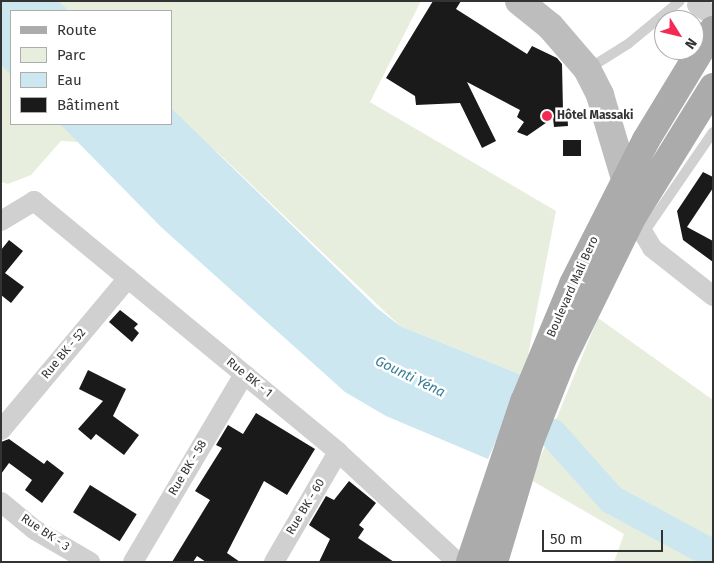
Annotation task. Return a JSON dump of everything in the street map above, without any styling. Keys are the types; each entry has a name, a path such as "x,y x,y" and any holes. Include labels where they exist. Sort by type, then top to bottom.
{"main road":[{"name":"Boulevard Mali Bero","path":"470,562 534,404 573,284 625,179 713,30"},
{"name":"Boulevard Mali Bero","path":"534,404 618,244 644,232 713,87"},
{"name":"Boulevard Mali Bero","path":"494,562 521,438"}],"street":[{"path":"519,1 550,26 587,69 600,96 625,179"},
{"name":"Rue BK - 1","path":"1,221 34,201 338,452 457,562"},
{"path":"644,232 713,296"},
{"name":"Rue BK - 52","path":"1,430 128,278"},
{"name":"Rue BK - 58","path":"133,562 244,374"},
{"name":"Rue BK - 60","path":"274,562 338,452"},
{"name":"Rue BK - 3","path":"1,502 35,530 90,562"}],"lane":[{"path":"587,69 628,44 697,8"},
{"path":"644,232 713,132"}],"green space":[{"path":"1,1 421,1 370,102 556,211 524,376 400,326 216,151 61,141 31,175 8,184 1,182"},
{"path":"598,318 713,400 713,562 614,562 624,534 531,480"}],"water":[{"path":"1,1 58,1 68,10 10,10 10,74 1,65"},
{"path":"172,109 377,308 400,326 524,376 488,459 386,416 345,392 161,227 61,125 172,125"}],"building":[{"path":"433,1 461,1 456,9 527,54 532,46 557,58 562,64 563,111 567,111 568,126 554,127 553,118 527,136 517,132 524,122 517,117 520,110 467,82 496,141 482,148 460,103 416,105 415,96 386,78"},
{"path":"563,140 581,140 581,156 563,156"},
{"path":"703,172 713,177 713,188 687,227 713,241 713,262 683,240 677,211"},
{"path":"9,240 23,251 5,273 24,287 11,303 1,295 1,250"},
{"path":"120,310 138,324 134,328 139,333 132,342 109,322"},
{"path":"88,370 126,389 113,416 139,435 124,455 96,434 91,440 78,429 103,401 79,389"},
{"path":"256,413 315,449 287,495 264,481 227,553 240,562 206,562 197,556 193,562 172,562 210,500 195,491 222,448 216,445 228,425 243,434"},
{"path":"9,439 44,464 47,460 64,473 42,503 25,490 32,480 9,463 1,474 1,442"},
{"path":"349,481 376,503 359,525 364,529 358,538 394,562 319,562 330,539 309,525 326,496 334,500"},
{"path":"90,485 137,514 120,541 73,512"}],"waterway":[{"name":"Gounti Yéna","path":"511,419 552,433 611,499 713,554"}],"place":[{"name":"Hôtel Massaki","path":"547,116"}]}
